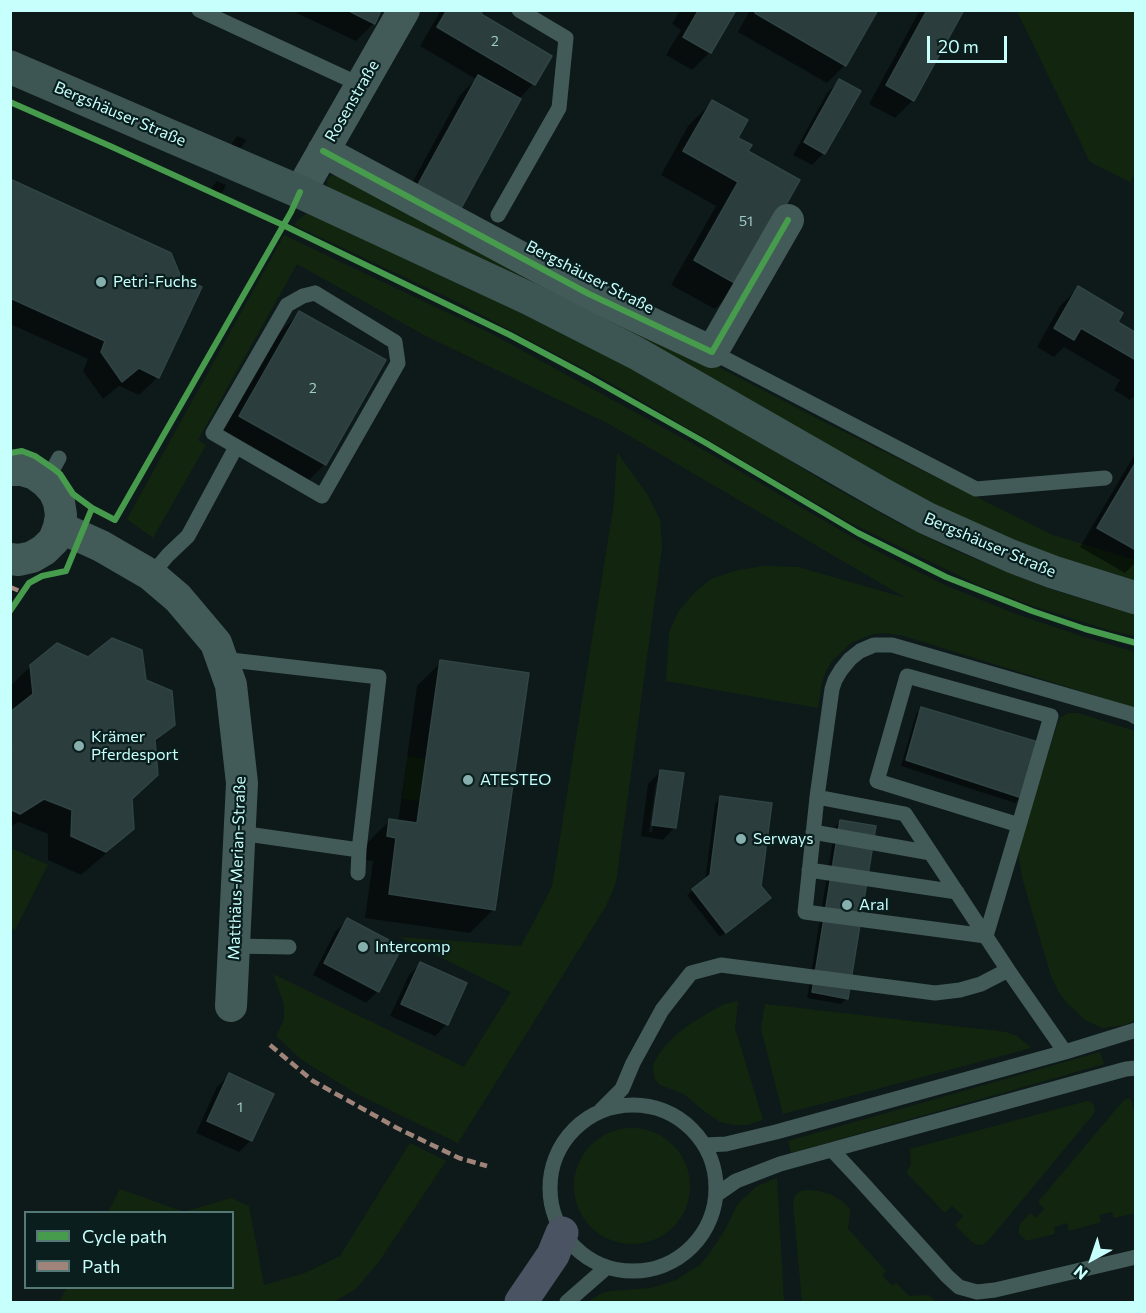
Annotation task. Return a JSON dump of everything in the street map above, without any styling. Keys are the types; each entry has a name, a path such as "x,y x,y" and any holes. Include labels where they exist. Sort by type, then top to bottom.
{"highway":[{"path":"521,1302 553,1255 562,1233"}],"main road":[{"name":"Bergshäuser Straße","path":"10,67 300,192 530,299 636,353 926,518 1011,556 1136,598"}],"street":[{"name":"Rosenstraße","path":"300,192 404,10"},
{"name":"Bergshäuser Straße","path":"323,151 589,294 712,352"},
{"path":"712,352 788,220"},
{"path":"10,470 22,470 35,474 53,470 54,491 60,502 61,515 54,540 44,550 32,557 19,560 10,559"},
{"name":"Matthäus-Merian-Straße","path":"59,527 100,546 151,575 178,598 201,623 216,643 222,659 231,685 242,783 231,1006"}],"lane":[{"path":"199,10 361,85"},
{"path":"498,215 559,108 566,38 519,10"},
{"path":"315,293 395,342 398,363 322,496 236,447 213,433 286,305 303,296 315,293"},
{"path":"712,352 976,489 1105,478"},
{"path":"151,575 188,536 236,447"},
{"path":"986,936 805,912 817,797 832,689 841,669 860,651 874,645 892,645 1136,717"},
{"path":"222,659 379,677 358,873"},
{"path":"986,936 1019,825 1051,716 907,676 877,781 1019,825"},
{"path":"817,797 905,814 1065,1052"},
{"path":"813,832 931,853"},
{"path":"240,833 359,850"},
{"path":"809,870 957,892"},
{"path":"234,946 289,947"},
{"path":"601,1110 625,1104 649,1106 672,1114 692,1128 705,1144 715,1171 716,1195 710,1220 698,1241 679,1258 656,1268 631,1272 607,1268 589,1260 574,1248 562,1233 552,1211 549,1186 552,1162 563,1140 580,1122 601,1110 622,1089 633,1063 662,1010 691,973 721,966 935,993 960,990 981,984 1008,970"},
{"path":"705,1144 726,1144 776,1132 1065,1052 1136,1030"},
{"path":"716,1195 736,1181 780,1164 1136,1068"},
{"path":"832,1150 946,1276 959,1287 976,1292 995,1290 1136,1257"},
{"path":"567,1302 607,1268"}],"green space":[{"path":"1017,11 1135,11 1136,171 1130,182 1090,162"},
{"path":"333,175 351,175 820,420 1053,535 1135,560 1135,586 948,516 331,192 327,185 328,178"},
{"path":"309,212 631,364 828,484 900,524 956,551 1047,588 1135,615 1135,636 1033,606 978,585 847,521 607,381 453,300 294,225"},
{"path":"284,235 490,333 695,445 869,547 945,585 1013,613 1135,652 1135,708 904,636 886,633 873,634 851,643 831,662 822,682 818,708 666,681 669,633 678,612 693,594 711,579 734,571 763,566 798,567 906,598 609,424 426,336 297,264 198,440 206,445 153,538 127,519"},
{"path":"617,452 649,497 660,520 662,548 616,882 606,906 458,1143 357,1094 302,1060 276,1036 284,1020 284,1004 273,974 464,1067 511,992 399,937 521,946 552,887 614,503"},
{"path":"1068,713 1078,713 1135,731 1135,1020 1124,1025 1103,1028 1085,1020 1058,991 1051,976 1023,881 1018,853 1021,838 1058,722"},
{"path":"407,756 426,759 420,801 402,799"},
{"path":"11,848 48,865 15,930 11,927"},
{"path":"738,1001 735,1028 763,1120 747,1125 720,1122 684,1094 660,1085 655,1079 653,1070 659,1054 676,1035 724,1004"},
{"path":"765,1004 1006,1032 1017,1036 1031,1048 783,1114 761,1029"},
{"path":"1100,1052 1104,1064 791,1153 788,1141"},
{"path":"1128,1098 1131,1100 1135,1116 1135,1213 1114,1218 1112,1212 1099,1215 1101,1222 1069,1231 1067,1223 1054,1227 1055,1234 1026,1240 1019,1233 1019,1226 1030,1213 1036,1218 1044,1209 1038,1202 1123,1101"},
{"path":"1087,1101 1094,1106 1095,1111 1091,1117 987,1242 982,1245 971,1241 955,1225 963,1216 952,1206 945,1213 906,1172 911,1165 910,1149"},
{"path":"632,1128 654,1132 673,1145 686,1164 690,1186 686,1208 673,1227 654,1240 632,1244 610,1240 591,1227 578,1208 574,1186 578,1164 591,1145 610,1132"},
{"path":"410,1143 446,1161 380,1260 357,1288 334,1302 59,1302 66,1289 234,1289 234,1211 187,1211 231,1198 249,1206 264,1285 305,1273 340,1256"},
{"path":"777,1178 784,1302 587,1302 602,1293 651,1288 676,1280 700,1265 725,1230 737,1205 757,1186"},
{"path":"120,1189 181,1211 109,1211"},
{"path":"800,1191 830,1194 850,1209 848,1229 886,1271 882,1275 892,1286 896,1283 909,1296 929,1295 936,1302 802,1302 793,1202"}],"building":[{"path":"347,10 381,10 375,24"},
{"path":"447,10 483,10 481,14 552,56 535,85 437,27"},
{"path":"697,10 736,10 711,53 683,37"},
{"path":"756,10 878,10 846,66 755,13"},
{"path":"927,10 964,10 914,101 886,85"},
{"path":"478,75 521,99 459,212 416,188"},
{"path":"839,79 861,91 825,154 804,142"},
{"path":"712,100 748,120 738,138 752,145 748,151 800,180 740,286 694,260 738,182 683,151"},
{"name":"Petri-Fuchs","path":"10,179 171,253 181,277 202,287 159,378 139,368 122,382 101,352 105,341 10,298"},
{"path":"1078,286 1123,313 1118,322 1136,333 1136,360 1081,328 1074,340 1054,328"},
{"path":"299,311 386,360 326,465 239,416"},
{"path":"1136,462 1136,550 1097,528"},
{"path":"112,638 142,650 146,680 172,691 175,725 155,740 158,775 132,799 134,829 106,852 71,836 72,810 44,799 20,814 10,809 10,751 12,749 10,712 33,694 30,665 57,643 88,657"},
{"name":"ATESTEO","path":"440,660 529,673 495,910 389,894 396,838 387,836 389,819 417,823"},
{"path":"921,707 1038,742 1022,798 906,760"},
{"path":"660,770 684,773 676,828 652,825"},
{"name":"Serways","path":"720,796 772,803 761,886 771,898 726,933 692,889 710,875"},
{"path":"840,820 876,826 848,999 812,992"},
{"path":"347,918 402,947 379,992 324,963"},
{"path":"420,962 467,983 448,1025 401,1004"},
{"path":"229,1073 274,1094 252,1141 207,1121"}],"marked path":[{"path":"10,587 22,592"},
{"path":"270,1045 313,1081 397,1128 459,1158 487,1166"}],"cycle path":[{"path":"10,102 283,225 510,335 706,443 858,533 946,577 1032,611 1136,643"},
{"path":"323,151 589,294 712,352 788,220"},
{"path":"10,611 29,583 42,576 66,571 92,508 115,520 291,212 300,192"},
{"path":"10,453 22,451 35,456 60,474 73,494 92,508"}],"place":[{"name":"Petri-Fuchs","path":"101,282"},
{"name":"Krämer Pferdesport","path":"79,746"},
{"name":"ATESTEO","path":"468,780"},
{"name":"Serways","path":"741,839"},
{"name":"Aral","path":"847,905"},
{"name":"Intercomp","path":"363,947"}]}
